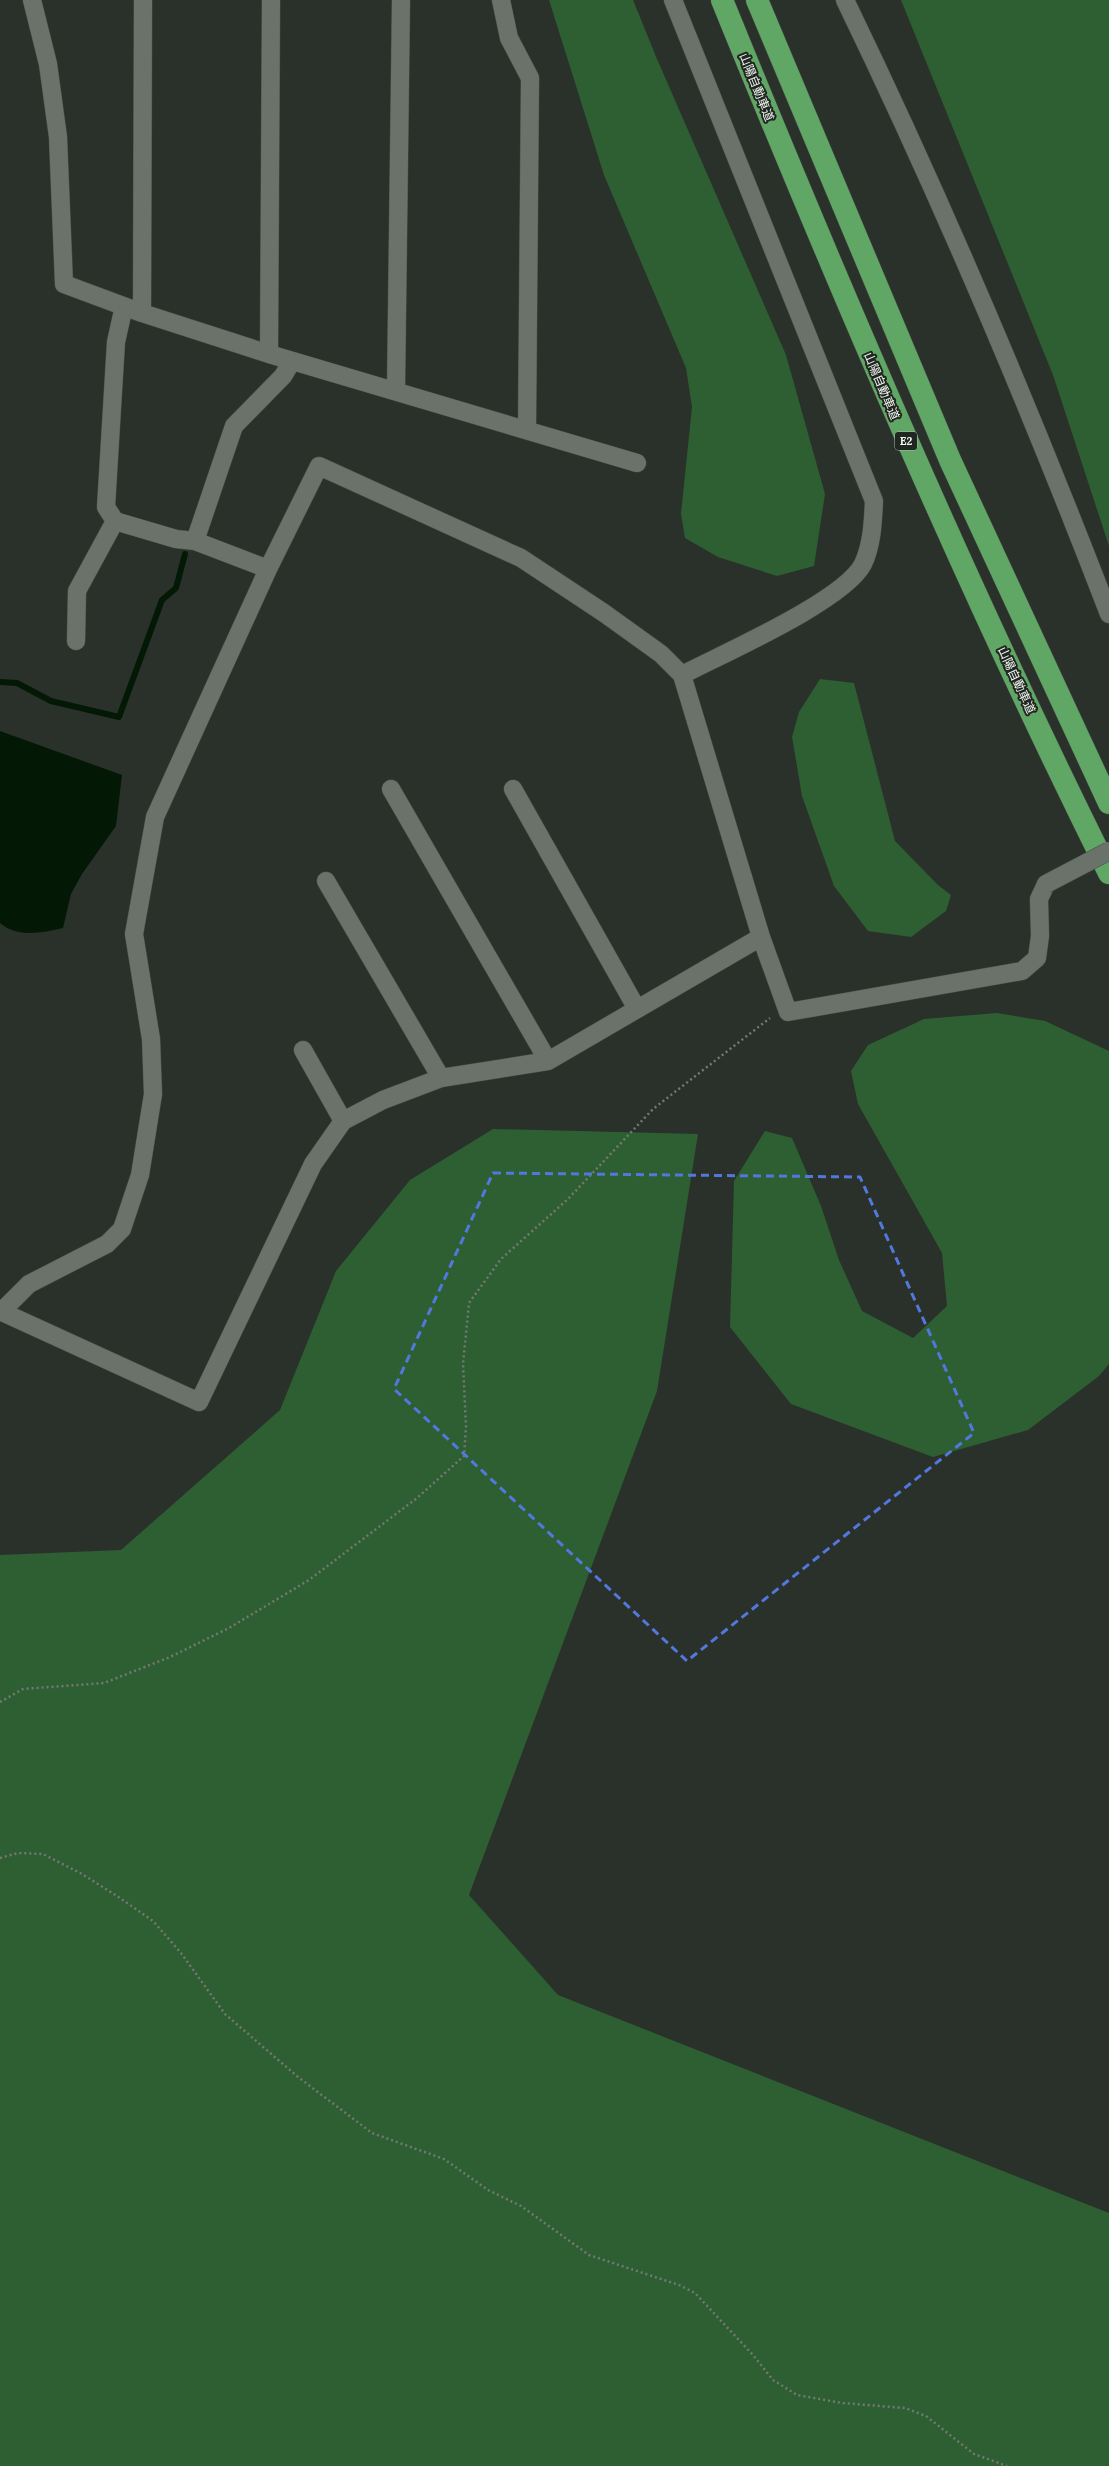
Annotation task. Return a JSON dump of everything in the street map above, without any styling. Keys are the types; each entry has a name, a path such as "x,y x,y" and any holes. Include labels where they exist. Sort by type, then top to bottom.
{"highway":[{"name":"山陽自動車道","path":"722,0 811,220 920,473 1109,873"},
{"path":"757,0 950,460 1109,803"}],"street":[{"path":"32,0 48,64 58,137 64,284 142,313 269,354 396,390 637,463"},
{"path":"142,0 142,313"},
{"path":"269,354 271,0"},
{"path":"396,390 401,0"},
{"path":"501,0 509,38 530,78 527,430"},
{"path":"673,0 874,501 871,538 862,564 837,592 777,626 682,675"},
{"path":"845,0 901,116 1038,434 1109,614"},
{"path":"124,306 116,342 106,507 115,521 176,539 195,541 268,569"},
{"path":"195,541 234,426 283,376 292,361"},
{"path":"761,937 548,1061 441,1078 383,1100 343,1121 313,1164 199,1402 0,1311 29,1284 107,1244 122,1229 140,1175 153,1094 151,1039 134,934 155,817 268,569 319,466 521,558 611,618 661,654 682,675 761,937 788,1012 1022,971 1037,958 1040,936 1039,899 1046,884 1109,851"},
{"path":"76,641 77,591 115,521"},
{"path":"391,789 548,1061"},
{"path":"513,789 637,1009"},
{"path":"326,881 441,1078"},
{"path":"304,1050 343,1121"}],"path":[{"path":"0,1702 23,1689 104,1683 170,1657 230,1628 309,1580 417,1498 446,1473 464,1456 466,1427 463,1364 469,1304 501,1259 568,1199 653,1109 767,1020 788,1012"},
{"path":"0,1858 18,1853 43,1854 82,1874 117,1896 153,1922 181,1953 225,2014 298,2077 372,2133 444,2159 488,2190 521,2206 589,2255 679,2285 695,2293 753,2355 773,2380 797,2395 842,2403 905,2408 926,2416 974,2454 1007,2466"}],"highlighted area":[{"path":"493,1173 860,1177 974,1433 687,1661 394,1389"}],"green space":[{"path":"549,0 633,0 657,59 786,355 825,494 814,566 777,576 718,557 685,538 681,514 692,407 686,368 604,175"},
{"path":"901,0 1109,0 1109,546 1053,375"},
{"path":"820,679 854,683 895,841 938,885 951,895 946,911 911,937 868,931 834,886 802,796 792,737 799,712"},
{"path":"997,1013 1045,1021 1109,1051 1109,1364 1099,1376 1028,1430 933,1457 791,1404 730,1327 734,1181 765,1131 792,1138 821,1206 839,1260 862,1311 913,1338 947,1306 942,1253 858,1104 851,1071 868,1045 924,1019"},
{"path":"493,1129 698,1134 657,1391 469,1895 558,1995 1109,2213 1109,2466 0,2466 0,1555 121,1550 280,1410 336,1271 410,1180"}],"shaded area":[{"path":"0,731 122,775 116,826 82,874 71,894 63,928 30,933 14,931 0,923"}],"waterway":[{"path":"0,682 17,683 51,701 119,717 162,600 176,588 185,554"}]}
